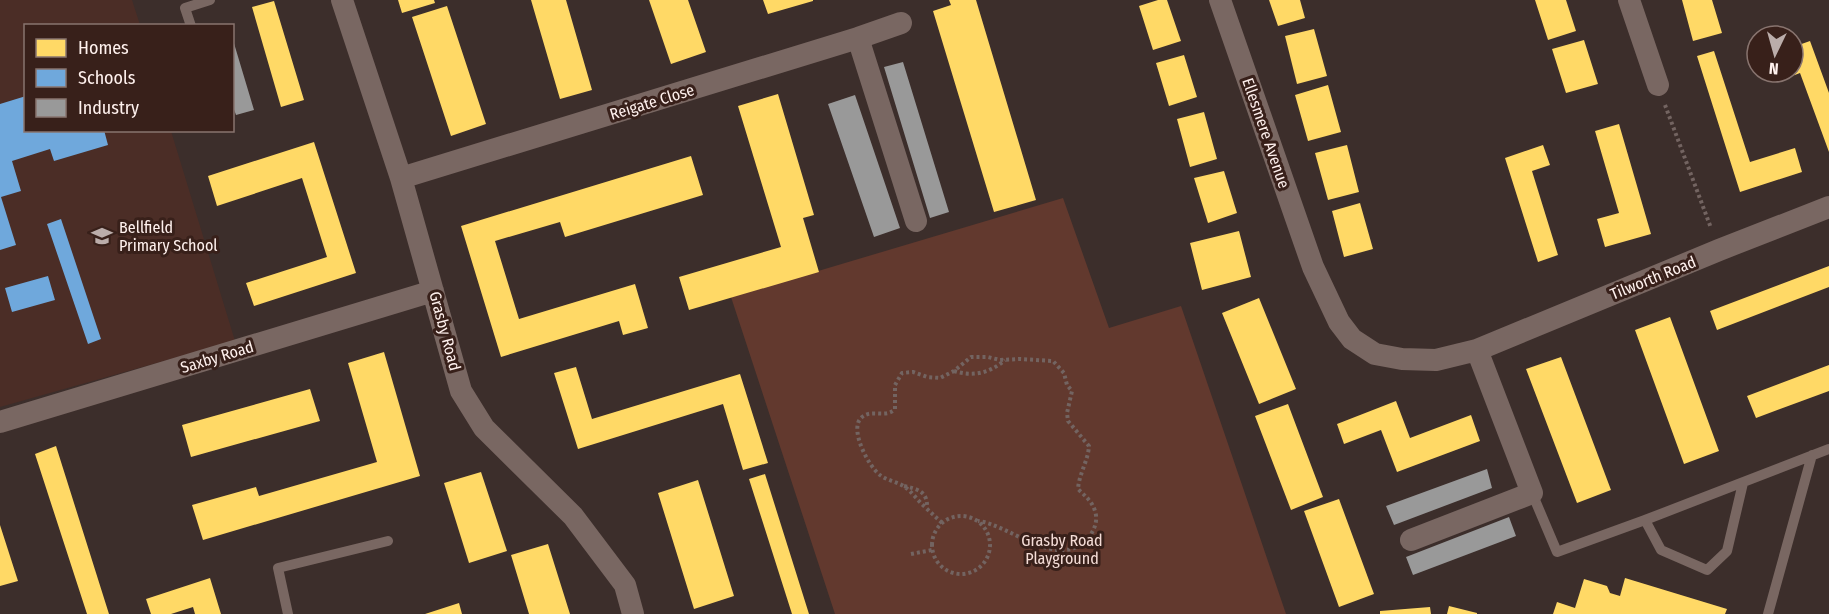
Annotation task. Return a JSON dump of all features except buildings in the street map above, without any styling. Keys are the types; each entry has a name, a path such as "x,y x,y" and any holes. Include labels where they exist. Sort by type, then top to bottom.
{"street":[{"name":"Grasby Road","path":"342,0 401,178 461,391 484,428 573,516 625,585 633,614"},
{"name":"Ellesmere Avenue","path":"1220,0 1313,267"},
{"path":"1629,0 1658,85"},
{"name":"Reigate Close","path":"401,178 901,23"},
{"path":"858,38 916,221"},
{"name":"Tilworth Road","path":"1313,267 1339,322 1352,339 1375,354 1402,359 1436,360 1477,350 1829,207"},
{"name":"Saxby Road","path":"0,422 434,291"},
{"path":"1411,540 1532,493 1477,350"}],"lane":[{"path":"190,24 185,8 210,0"},
{"path":"1532,493 1557,552 1829,449"},
{"path":"1768,614 1812,455"},
{"path":"1645,520 1661,550 1707,570 1727,551 1743,483"},
{"path":"288,614 278,568 388,541"}],"path":[{"path":"1658,85 1719,250"},
{"path":"926,509 927,500 920,490 881,476 870,464 858,433 859,422 863,416 868,413 886,414 895,409 895,385 902,373 913,372 927,377 940,378 954,371 971,357 1053,361 1064,373 1067,385 1072,391 1067,412 1068,421 1089,446 1078,481 1078,489 1091,502 1095,512 1096,522 1089,537 1071,548 1059,549 1037,545 987,522 978,521"},
{"path":"954,371 963,374 978,374 995,369 1005,360"},
{"path":"903,485 942,523"},
{"path":"970,517 978,521 985,528 989,537 990,546 984,563 968,573 950,572 941,567 932,550 935,531 950,518 970,517"},
{"path":"911,554 932,550"}],"shaded area":[{"name":"Bellfield Primary School","path":"0,0 132,0 140,24 24,24 24,132 171,132 235,341 0,407"}],"green space":[{"name":"Grasby Road Playground","path":"1063,198 1109,328 1181,306 1286,614 835,614 731,297"}],"place":[{"name":"Bellfield Primary School","path":"102,236"}]}
